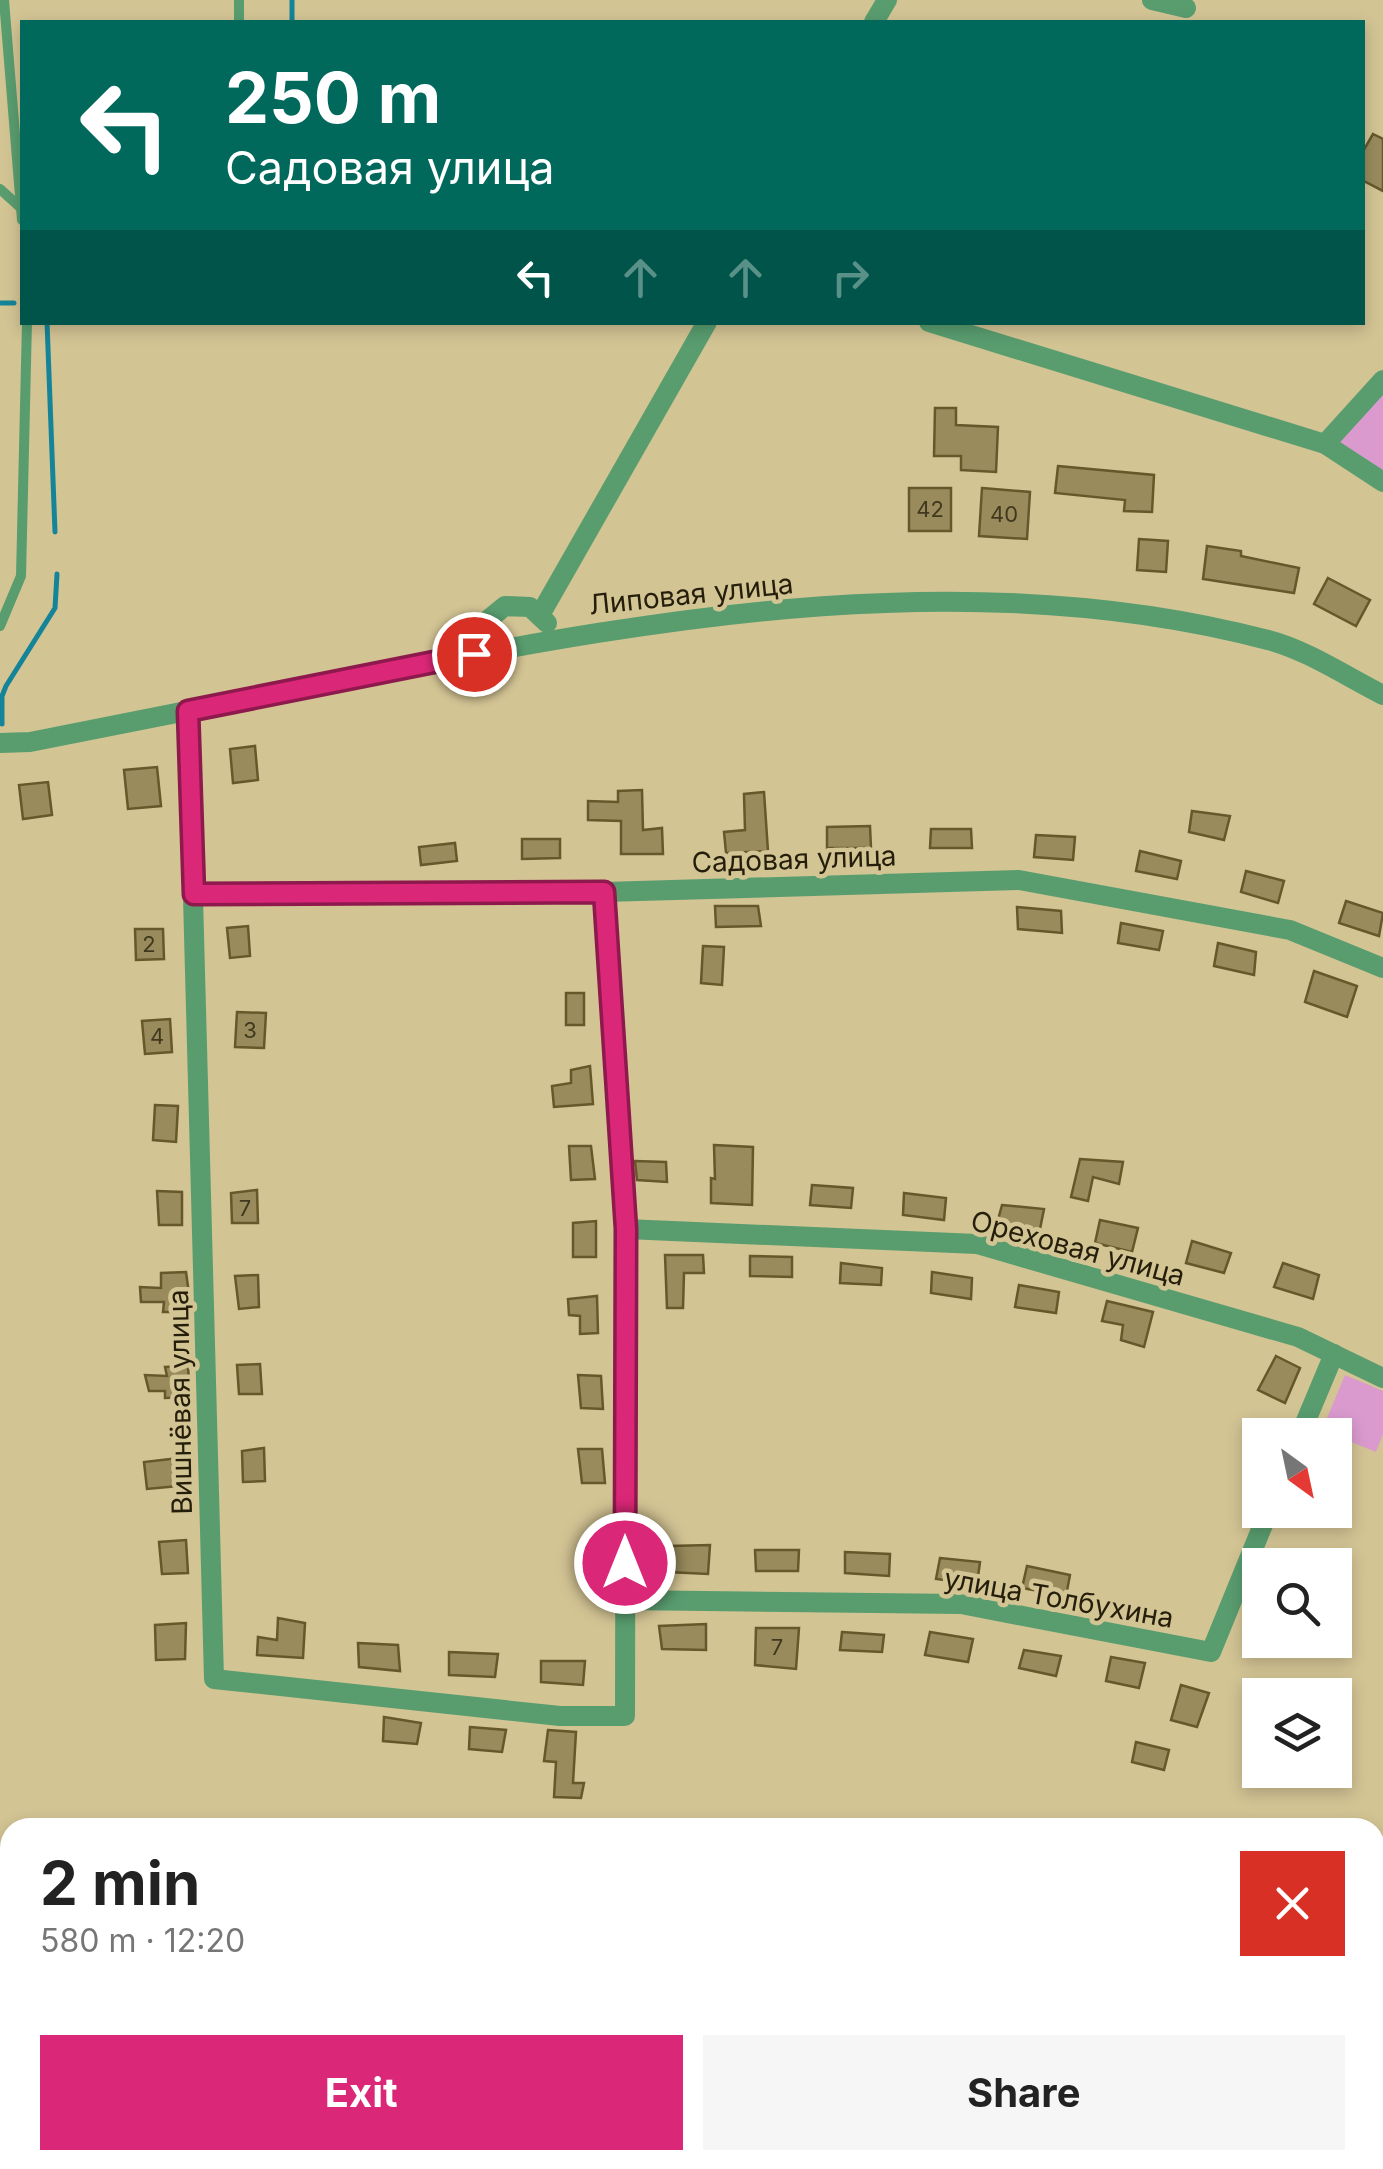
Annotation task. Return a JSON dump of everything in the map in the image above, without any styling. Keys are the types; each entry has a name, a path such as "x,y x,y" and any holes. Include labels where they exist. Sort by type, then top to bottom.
{"street":[{"path":"1152,0 1186,8"},
{"path":"540,615 704,325"},
{"path":"939,325 1325,444 1383,482"},
{"path":"1325,444 1383,380"},
{"name":"Липовая улица","path":"0,743 30,742 554,639 809,609 960,601 1118,610 1271,640 1383,696"},
{"path":"474,654 489,619 505,606 530,606 554,639"},
{"name":"Вишнёвая улица","path":"188,711 214,1679 560,1716 625,1716 625,1600"},
{"name":"Садовая улица","path":"194,894 604,892 1019,880 1290,930 1383,968"},
{"path":"604,892 626,1229 625,1600"},
{"name":"Ореховая улица","path":"626,1229 977,1244 1298,1337 1383,1378"},
{"path":"1307,1418 1334,1354"},
{"name":"улица Толбухина","path":"625,1600 961,1604 1211,1652 1262,1528"}],"lane":[{"path":"4,0 20,186"},
{"path":"0,188 20,207"},
{"path":"0,626 21,576 27,325"}],"shaded area":[{"path":"1383,381 1383,482 1325,444"},
{"path":"1345,1375 1383,1391 1383,1434 1376,1452 1352,1442 1352,1418 1327,1418"}],"building":[{"path":"1373,134 1383,139 1383,191 1365,182 1365,148"},
{"path":"935,408 956,408 956,425 998,427 996,472 961,470 961,456 934,456"},
{"path":"1058,466 1154,475 1152,512 1124,511 1125,500 1055,493"},
{"path":"909,488 951,488 951,531 909,531"},
{"path":"982,488 1030,492 1027,539 979,536"},
{"path":"1139,539 1168,541 1166,572 1137,570"},
{"path":"1207,546 1241,551 1241,556 1299,568 1294,593 1203,579"},
{"path":"1328,578 1370,600 1356,626 1314,604"},
{"path":"255,746 258,780 233,783 230,749"},
{"path":"157,767 161,806 128,809 124,770"},
{"path":"48,782 52,815 23,819 19,785"},
{"path":"642,790 643,830 662,828 663,854 621,854 621,821 588,820 588,801 618,802 618,791"},
{"path":"764,792 768,851 726,853 724,832 745,830 744,794"},
{"path":"1192,811 1230,816 1224,840 1189,832"},
{"path":"870,826 871,848 827,848 827,827"},
{"path":"931,829 971,829 972,848 930,848"},
{"path":"1036,835 1075,837 1073,860 1034,857"},
{"path":"522,839 560,839 560,858 522,859"},
{"path":"455,843 457,861 421,865 419,847"},
{"path":"1140,851 1181,861 1177,879 1136,871"},
{"path":"1246,871 1284,881 1278,903 1241,892"},
{"path":"1346,901 1383,913 1379,936 1339,923"},
{"path":"715,906 758,906 761,926 716,927"},
{"path":"1017,907 1061,911 1062,933 1018,929"},
{"path":"1121,923 1163,931 1159,950 1118,943"},
{"path":"248,926 250,956 230,958 227,928"},
{"path":"135,929 163,929 164,959 136,960"},
{"path":"1218,943 1256,952 1254,975 1214,966"},
{"path":"703,946 724,947 722,985 701,983"},
{"path":"1314,971 1357,986 1347,1017 1305,1002"},
{"path":"566,993 584,993 584,1025 566,1025"},
{"path":"237,1012 266,1013 264,1048 235,1047"},
{"path":"170,1019 172,1052 145,1054 142,1021"},
{"path":"590,1066 593,1104 554,1107 552,1086 571,1083 571,1070"},
{"path":"155,1105 178,1106 176,1142 153,1140"},
{"path":"714,1145 753,1147 752,1205 711,1203"},
{"path":"569,1146 591,1146 595,1179 571,1180"},
{"path":"1080,1159 1123,1162 1119,1184 1093,1177 1088,1201 1071,1197"},
{"path":"635,1161 666,1162 667,1182 637,1180"},
{"path":"812,1185 853,1188 851,1208 810,1205"},
{"path":"257,1190 258,1223 232,1223 231,1193"},
{"path":"157,1191 182,1192 182,1225 159,1225"},
{"path":"904,1193 946,1198 944,1220 903,1215"},
{"path":"1002,1205 1044,1209 1039,1234 996,1227"},
{"path":"1100,1220 1138,1228 1132,1252 1095,1243"},
{"path":"596,1221 596,1257 573,1257 573,1223"},
{"path":"1192,1241 1231,1253 1224,1273 1186,1263"},
{"path":"665,1255 703,1255 704,1273 684,1273 683,1308 667,1308"},
{"path":"750,1256 792,1257 792,1277 750,1276"},
{"path":"841,1263 882,1268 881,1285 840,1283"},
{"path":"1283,1263 1319,1275 1313,1299 1274,1287"},
{"path":"186,1272 190,1301 186,1301 186,1312 163,1312 164,1302 141,1302 140,1287 161,1288 161,1273"},
{"path":"932,1272 972,1278 971,1299 931,1293"},
{"path":"258,1275 259,1307 239,1309 235,1276"},
{"path":"1019,1285 1059,1292 1056,1313 1015,1307"},
{"path":"597,1296 598,1333 580,1334 580,1316 569,1315 568,1299"},
{"path":"1107,1301 1153,1312 1144,1347 1121,1340 1123,1325 1102,1321"},
{"path":"1276,1356 1300,1368 1285,1403 1258,1390"},
{"path":"260,1364 262,1394 239,1394 237,1365"},
{"path":"188,1366 190,1397 165,1398 165,1391 149,1391 145,1375 167,1376 165,1367"},
{"path":"578,1375 601,1376 603,1409 581,1408"},
{"path":"264,1448 265,1481 243,1482 242,1451"},
{"path":"578,1449 602,1449 605,1483 582,1483"},
{"path":"188,1457 189,1485 147,1489 144,1462"},
{"path":"186,1540 188,1573 162,1574 159,1542"},
{"path":"710,1545 708,1574 667,1572 669,1546"},
{"path":"755,1550 799,1550 798,1571 756,1571"},
{"path":"845,1552 890,1554 889,1576 845,1573"},
{"path":"940,1558 980,1562 977,1584 936,1579"},
{"path":"1027,1566 1070,1575 1066,1596 1022,1588"},
{"path":"278,1618 305,1623 303,1658 257,1655 258,1637 277,1640"},
{"path":"186,1623 185,1659 156,1660 155,1625"},
{"path":"706,1624 706,1650 662,1649 659,1626"},
{"path":"756,1628 799,1628 796,1669 755,1665"},
{"path":"842,1632 884,1635 882,1652 840,1650"},
{"path":"930,1632 973,1639 968,1662 925,1655"},
{"path":"358,1643 398,1645 400,1671 359,1667"},
{"path":"1024,1650 1061,1656 1056,1676 1019,1668"},
{"path":"449,1652 498,1654 495,1677 449,1675"},
{"path":"1111,1657 1145,1663 1139,1688 1106,1681"},
{"path":"541,1661 585,1661 583,1685 541,1682"},
{"path":"1181,1685 1209,1693 1197,1727 1171,1720"},
{"path":"384,1717 421,1723 417,1744 383,1741"},
{"path":"470,1727 506,1730 502,1752 469,1749"},
{"path":"548,1730 576,1732 573,1783 584,1783 581,1798 554,1797 556,1762 544,1761"},
{"path":"1136,1742 1169,1750 1164,1770 1132,1762"}],"waterway":[{"path":"292,0 292,20"},
{"path":"0,303 14,303"},
{"path":"47,325 55,532"},
{"path":"2,724 6,686 55,608 57,574"}],"route":[{"path":"474,654 188,711 194,894 604,892 626,1229 625,1563"}]}
